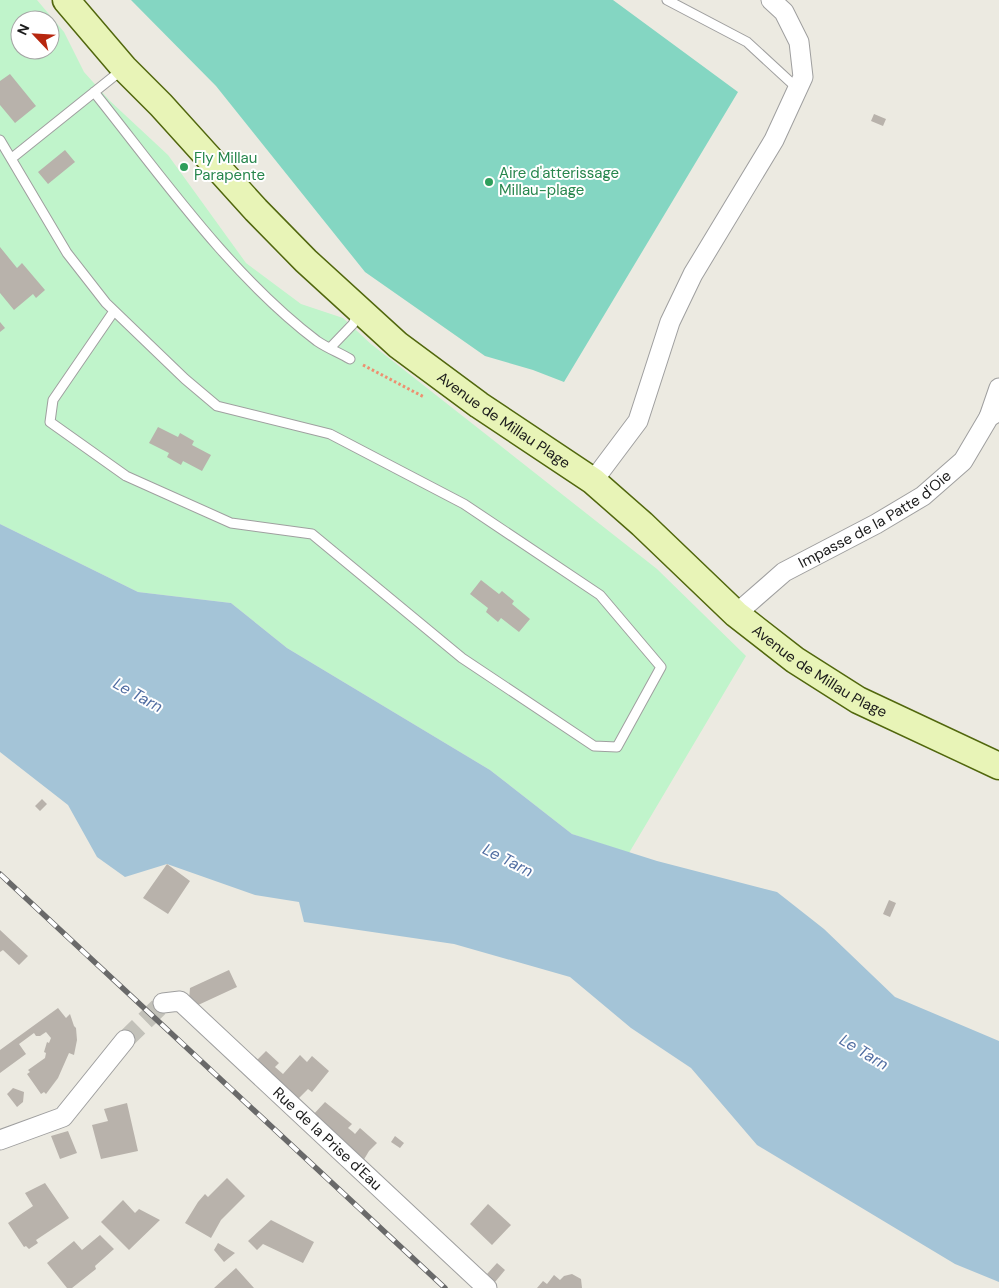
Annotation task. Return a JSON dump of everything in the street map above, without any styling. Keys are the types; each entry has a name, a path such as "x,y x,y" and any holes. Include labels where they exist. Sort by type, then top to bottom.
{"street":[{"name":"Avenue de Millau Plage","path":"66,0 124,68 161,105 256,210 306,261 398,346 479,404 593,480 736,614 795,660 858,700 999,766"},
{"path":"593,480 638,421 670,322 693,274 774,140 803,78 799,42 784,12 770,0"},
{"name":"Impasse de la Patte d'Oie","path":"736,614 784,572 876,524 923,496 963,461 994,414 999,388"},
{"name":"Rue de la Prise d'Eau","path":"163,1003 180,1001 487,1288"},
{"path":"0,1140 63,1117 125,1040"}],"lane":[{"path":"667,0 747,42 798,89"},
{"path":"12,158 124,68"},
{"path":"94,92 201,226 263,294 318,342 350,359"},
{"path":"0,140 67,253 114,311 185,379 217,406 330,434 464,504 600,595 661,667 617,747 594,746 462,658 312,534 231,523 126,476 50,422 53,400 114,311"},
{"path":"330,348 353,324 360,311"}],"green space":[{"path":"0,0 37,0 45,10 10,10 10,60 60,60 60,27 84,72 110,101 168,155 246,263 301,304 343,318 371,344 657,569 746,656 629,853 572,834 490,770 287,648 231,603 138,592 0,524"}],"shaded area":[{"name":"Aire d'atterissage Millau-plage","path":"131,0 613,0 738,92 564,382 533,370 485,356 365,272 216,86"}],"water":[{"name":"Le Tarn","path":"0,524 138,592 231,603 287,648 490,770 572,834 657,861 777,892 824,929 895,997 999,1041 999,1282 955,1264 757,1145 691,1068 631,1028 570,977 454,944 304,922 299,902 255,895 167,864 125,877 97,857 68,805 0,752"}],"building":[{"path":"10,74 36,106 15,123 0,105 0,81"},
{"path":"874,114 886,119 883,126 871,121"},
{"path":"65,150 75,162 48,184 38,172"},
{"path":"0,247 17,268 22,263 45,290 36,298 33,294 14,310 0,293"},
{"path":"0,322 5,328 0,332"},
{"path":"158,427 178,437 180,433 194,441 192,445 211,455 202,471 183,461 181,465 167,457 169,453 149,443"},
{"path":"481,580 499,594 502,591 514,601 512,604 530,619 519,632 501,618 498,622 486,612 488,608 470,594"},
{"path":"42,799 47,804 40,811 35,806"},
{"path":"167,864 190,881 168,914 143,898"},
{"path":"889,900 896,903 890,917 883,914"},
{"path":"0,930 28,956 19,965 3,950 0,952"},
{"path":"229,970 237,987 196,1006 189,1000 190,988"},
{"path":"58,1008 66,1018 70,1014 76,1028 77,1040 74,1055 69,1053 58,1078 46,1094 44,1092 41,1094 27,1074 30,1072 28,1070 45,1058 46,1053 44,1052 47,1042 49,1043 51,1038 46,1032 40,1036 36,1036 34,1033 19,1044 26,1054 0,1073 0,1050"},
{"path":"266,1051 279,1063 275,1067 283,1074 300,1055 307,1062 312,1056 329,1071 312,1092 308,1089 297,1100 257,1060"},
{"path":"13,1088 24,1092 23,1102 17,1107 7,1094"},
{"path":"325,1102 352,1124 348,1128 355,1134 360,1128 377,1143 363,1161 312,1116"},
{"path":"127,1103 138,1151 101,1159 92,1125 108,1121 104,1109"},
{"path":"68,1131 77,1153 60,1159 51,1136"},
{"path":"395,1136 404,1143 400,1148 391,1142"},
{"path":"227,1178 245,1196 221,1220 211,1238 185,1223 205,1194 208,1197"},
{"path":"45,1183 69,1218 36,1240 38,1243 29,1249 26,1246 24,1247 8,1223 33,1206 25,1193"},
{"path":"123,1200 135,1213 139,1209 160,1220 129,1250 101,1222"},
{"path":"488,1204 511,1225 492,1245 470,1224"},
{"path":"271,1220 314,1242 303,1263 263,1244 257,1250 248,1241"},
{"path":"100,1235 114,1249 95,1266 96,1269 72,1288 67,1288 47,1263 74,1241 82,1250"},
{"path":"218,1243 235,1253 224,1262 214,1250"},
{"path":"497,1263 505,1270 495,1282 487,1274"},
{"path":"236,1268 254,1288 214,1288"},
{"path":"572,1274 581,1279 582,1288 537,1288 543,1281 547,1284 554,1275 560,1280 564,1276"}],"tunnel":[{"path":"125,1040 163,1003"}],"railway":[{"path":"0,874 445,1288"}],"place":[{"name":"Fly Millau Parapente","path":"184,167"},
{"name":"Aire d'atterissage Millau-plage","path":"489,182"}]}
